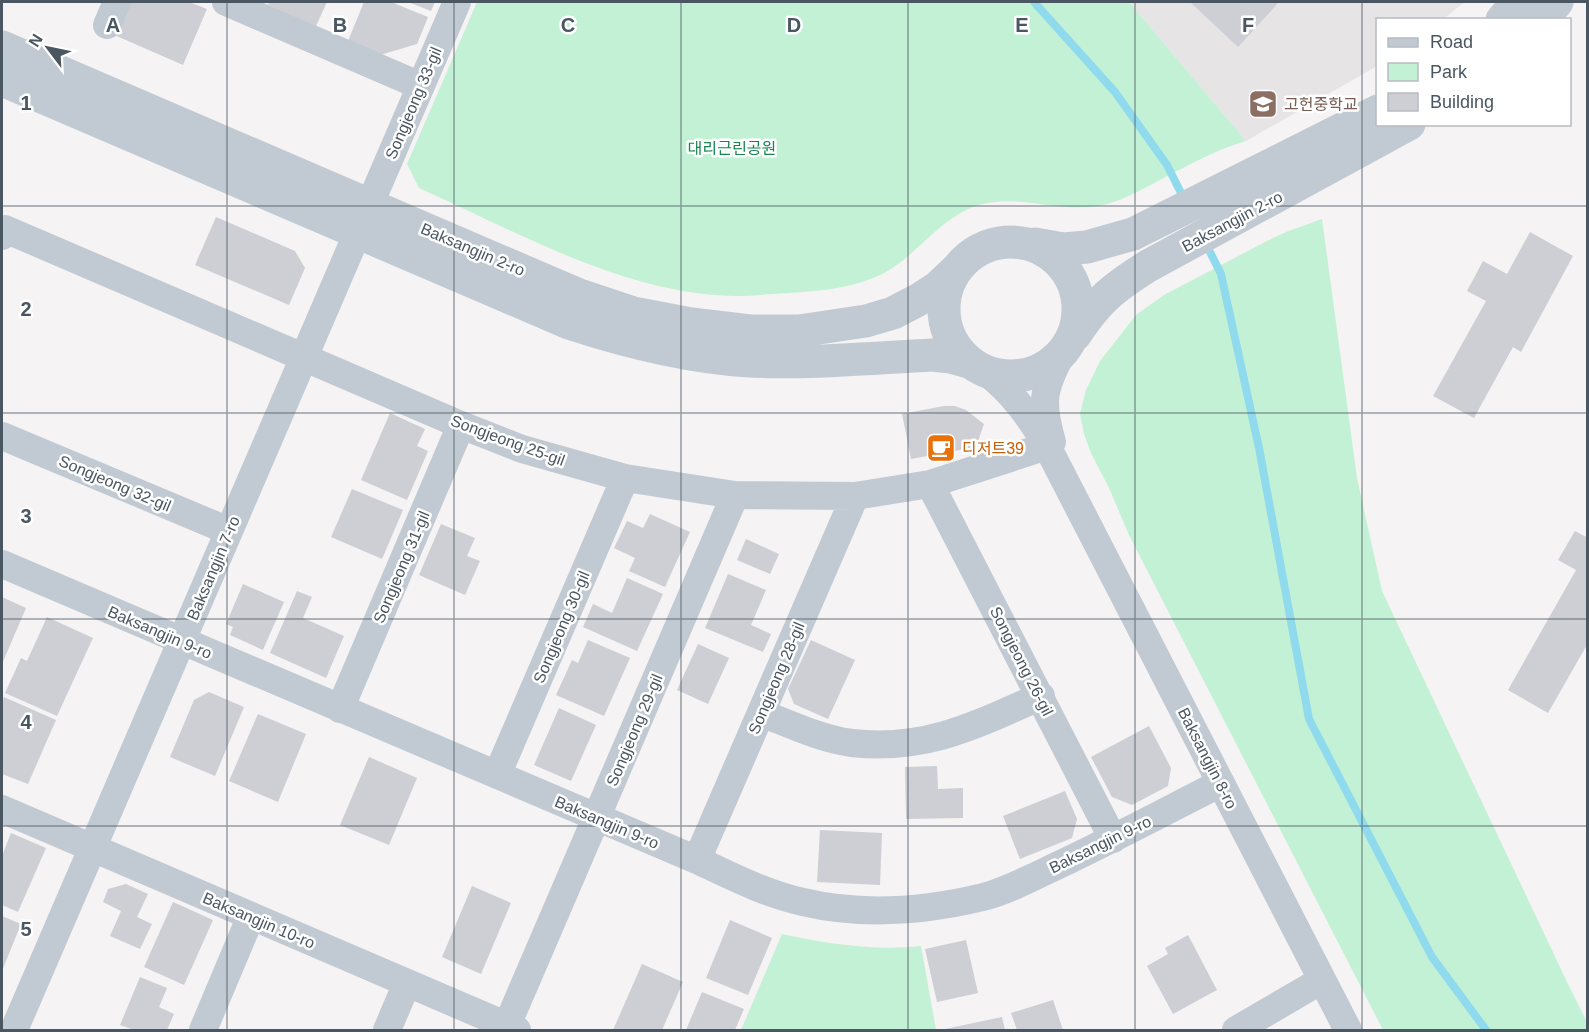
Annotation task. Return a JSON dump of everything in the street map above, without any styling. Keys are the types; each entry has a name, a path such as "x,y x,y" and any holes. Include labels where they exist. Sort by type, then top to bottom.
{"street":[{"path":"226,2 420,86"},
{"name":"Songjeong 33-gil","path":"363,219 457,2"},
{"path":"1504,18 1518,2"},
{"path":"1543,18 1557,2"},
{"name":"Baksangjin 2-ro","path":"2,47 363,219 569,323 626,341 687,353 748,361 932,355 951,357 977,367"},
{"name":"Baksangjin 2-ro","path":"2,80 363,219 633,313 691,324 750,331 799,331 866,321 893,313 938,287 956,270"},
{"name":"Baksangjin 2-ro","path":"1027,243 1063,249 1087,247 1133,234 1376,111"},
{"name":"Baksangjin 2-ro","path":"1066,347 1101,299 1119,284 1405,126"},
{"name":"Baksangjin 7-ro","path":"14,1030 363,219"},
{"name":"Songjeong 25-gil","path":"2,236 5,228 461,425 522,448 625,478 735,495 855,496 930,484 1047,446"},
{"path":"1006,241 1027,243 1046,250 1061,263 1072,280 1078,299 1078,319 1066,347 1044,368 1026,375 1006,376 977,367 955,347 946,328 943,309 946,288 956,270 969,255 987,246 1006,241"},
{"name":"Baksangjin 8-ro","path":"1066,347 1049,378 1043,398 1045,419 1068,486"},
{"name":"Baksangjin 8-ro","path":"977,367 1003,386 1018,401 1047,446 1348,1030"},
{"name":"Songjeong 31-gil","path":"340,708 461,425"},
{"name":"Songjeong 32-gil","path":"2,436 229,531"},
{"name":"Songjeong 30-gil","path":"497,775 625,478"},
{"name":"Songjeong 26-gil","path":"930,484 1113,839"},
{"name":"Songjeong 29-gil","path":"510,1029 597,817 735,495"},
{"name":"Songjeong 28-gil","path":"697,860 855,496"},
{"name":"Baksangjin 9-ro","path":"2,564 597,817 753,886 802,902 852,910 896,910 938,906 986,896 1113,839 1221,783"},
{"path":"761,713 819,735 851,742 885,744 923,741 947,736 1041,696"},
{"name":"Baksangjin 10-ro","path":"2,809 510,1029"},
{"path":"203,1030 251,916"},
{"path":"1236,1030 1322,980"},
{"path":"387,1030 407,983"}],"shaded area":[{"name":"고헌중학교","path":"1129,2 1465,2 1444,18 1376,18 1376,67 1246,141"}],"green space":[{"name":"대리근린공원","path":"477,2 1129,2 1246,141 1211,154 1132,194 1107,204 1074,207 1013,201 983,204 968,209 943,225 886,272 853,285 748,296 693,293 612,273 572,258 419,188 407,164"},
{"path":"1322,219 1357,478 1382,591 1587,1022 1587,1030 1383,1030 1129,535 1084,434 1080,414 1086,390 1100,361 1136,315 1164,295 1267,241"},
{"path":"782,934 851,946 886,948 921,946 936,1030 741,1030"}],"building":[{"path":"126,2 189,2 207,9 183,65 112,34"},
{"path":"269,2 327,2 316,26 268,5"},
{"path":"364,2 391,2 428,17 417,44 380,55 348,41"},
{"path":"408,2 435,2 431,11"},
{"path":"1190,2 1279,2 1238,47"},
{"path":"216,217 295,251 305,268 289,305 195,265"},
{"path":"1530,232 1573,256 1521,352 1513,347 1474,418 1433,396 1486,301 1467,291 1483,261 1507,274"},
{"path":"955,406 966,410 984,424 976,447 911,459 902,414"},
{"path":"390,413 425,429 417,446 428,451 407,500 361,480"},
{"path":"352,489 403,510 382,559 331,537"},
{"path":"650,514 690,532 665,587 629,571 635,558 614,548 627,521 643,528"},
{"path":"441,524 475,538 467,556 480,561 465,595 419,575"},
{"path":"1575,531 1588,538 1588,643 1548,713 1508,690 1576,570 1558,560"},
{"path":"746,539 779,554 770,574 737,560"},
{"path":"728,574 766,590 751,625 771,634 763,652 705,628"},
{"path":"627,578 663,594 637,651 583,627 593,604 612,613"},
{"path":"243,584 284,602 263,650 230,635 233,627 226,624"},
{"path":"297,591 312,597 303,618 344,636 326,678 270,653"},
{"path":"2,597 26,608 2,664"},
{"path":"47,617 93,638 57,716 5,693 21,658 27,661"},
{"path":"588,640 630,658 604,716 556,695 572,660 578,663"},
{"path":"811,640 855,660 828,719 794,704 788,689"},
{"path":"698,644 729,658 708,704 677,690"},
{"path":"209,692 244,707 215,776 170,757 194,700"},
{"path":"4,697 56,720 28,784 2,774 2,702"},
{"path":"559,708 596,725 571,781 534,765"},
{"path":"258,714 306,734 278,802 229,781"},
{"path":"1149,726 1171,768 1168,786 1132,805 1112,797 1091,757"},
{"path":"369,757 417,778 389,845 340,825"},
{"path":"937,766 938,789 963,788 963,818 906,819 905,767"},
{"path":"1065,791 1077,819 1072,838 1020,859 1003,816"},
{"path":"820,830 882,833 880,885 817,882"},
{"path":"11,833 46,848 18,912 2,905 2,856"},
{"path":"126,884 148,894 137,917 152,924 140,949 110,936 121,911 103,902 108,889"},
{"path":"472,886 511,903 481,974 442,957"},
{"path":"173,902 213,920 184,985 144,967"},
{"path":"2,916 21,924 2,971"},
{"path":"730,920 772,938 748,995 706,978"},
{"path":"1188,935 1217,990 1173,1014 1147,966 1168,954 1165,948"},
{"path":"966,940 978,993 937,1002 925,949"},
{"path":"642,964 683,982 662,1030 613,1030"},
{"path":"140,977 167,988 159,1007 174,1014 167,1030 134,1030 120,1025"},
{"path":"702,992 744,1009 735,1030 686,1030"},
{"path":"1053,1000 1063,1030 1017,1030 1011,1013"},
{"path":"1002,1017 1005,1030 945,1030 945,1029"}],"waterway":[{"path":"1034,2 1115,92 1167,165 1185,201"},
{"path":"1205,242 1221,274 1259,448 1309,719 1432,957 1486,1030"}],"place":[{"name":"고헌중학교","path":"1263,104"},
{"name":"디저트39","path":"941,448"}]}
